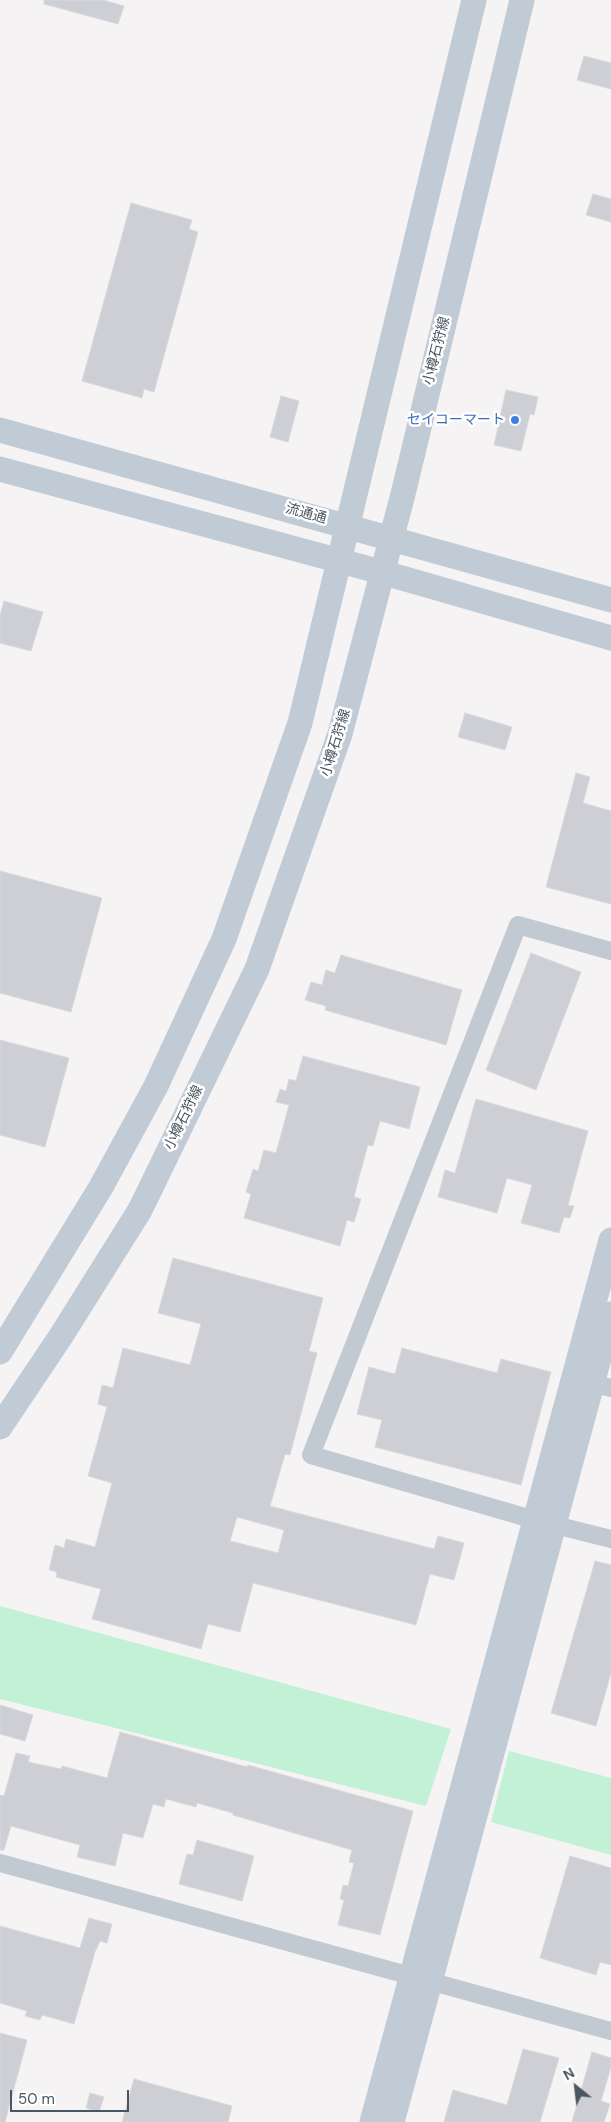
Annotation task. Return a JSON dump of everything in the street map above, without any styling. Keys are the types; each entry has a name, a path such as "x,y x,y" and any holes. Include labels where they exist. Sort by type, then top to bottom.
{"main road":[{"path":"0,1352 101,1187 152,1095 224,939 300,723 474,0"},
{"name":"小樽石狩線","path":"0,1427 61,1336 140,1210 257,968 340,734 390,539 522,0"},
{"name":"流通通","path":"0,430 611,600"},
{"path":"0,469 381,572 611,638"},
{"path":"592,1383 611,1243"},
{"path":"372,2122 421,1977 545,1522 592,1383 611,1314"},
{"path":"392,2122 421,1977"}],"street":[{"path":"611,951 518,925 311,1456 611,1539"},
{"path":"0,1863 421,1977 611,2031"}],"green space":[{"path":"0,1606 451,1729 426,1806 0,1699"},
{"path":"509,1751 611,1778 611,1855 491,1822"}],"building":[{"path":"44,0 103,0 124,6 118,24 44,4"},
{"path":"584,56 611,63 611,89 577,80"},
{"path":"593,194 611,199 611,222 586,215"},
{"path":"131,203 192,220 189,229 198,232 154,392 144,389 142,398 82,381"},
{"path":"506,390 538,397 534,415 530,414 521,451 494,445"},
{"path":"281,396 299,401 288,442 270,437"},
{"path":"4,601 43,612 31,651 0,643 0,615"},
{"path":"465,713 512,727 505,750 458,737"},
{"path":"576,773 590,777 583,803 611,811 611,904 546,887"},
{"path":"0,871 102,898 71,1012 0,993"},
{"path":"531,953 581,972 536,1090 486,1070"},
{"path":"341,955 462,990 446,1045 325,1010 326,1006 305,1000 311,982 322,985 326,970 335,973"},
{"path":"0,1040 69,1058 45,1147 0,1135"},
{"path":"303,1056 420,1087 409,1129 380,1121 373,1146 368,1145 359,1177 354,1197 361,1199 354,1222 347,1220 340,1246 244,1218 251,1194 246,1192 253,1169 258,1171 264,1150 276,1153 289,1105 276,1102 280,1089 286,1091 289,1079 296,1081"},
{"path":"476,1099 588,1131 568,1205 574,1206 570,1218 564,1217 559,1233 521,1223 532,1185 507,1178 497,1213 438,1197 445,1170 455,1173"},
{"path":"173,1258 323,1298 309,1351 317,1353 290,1455 285,1454 270,1506 434,1549 438,1536 464,1543 454,1580 430,1574 416,1625 253,1583 240,1632 208,1624 201,1649 92,1619 101,1589 56,1577 57,1572 49,1570 55,1545 64,1548 66,1539 95,1547 112,1483 88,1476 107,1407 98,1404 102,1385 113,1388 123,1348 190,1365 201,1324 158,1313","holes":["237,1517 284,1530 278,1553 230,1541"]},
{"path":"402,1348 497,1373 501,1359 551,1372 521,1485 375,1447 382,1420 357,1414 369,1367 395,1374"},
{"path":"595,1561 611,1565 611,1673 596,1726 551,1713"},
{"path":"0,1705 33,1715 25,1741 0,1734"},
{"path":"120,1732 413,1811 380,1935 338,1925 344,1900 340,1899 343,1885 348,1886 354,1863 349,1862 352,1850 197,1803 196,1807 166,1799 164,1807 153,1804 143,1838 123,1833 115,1866 77,1857 80,1845 11,1826 4,1850 0,1850 0,1795 4,1796 16,1753 30,1756 28,1762 61,1769 62,1766 107,1778"},
{"path":"197,1840 254,1856 242,1901 179,1884 187,1854 193,1855"},
{"path":"570,1856 611,1868 611,1965 600,1962 596,1975 540,1958"},
{"path":"89,1918 112,1924 107,1943 100,1941 95,1952 74,2024 42,2015 40,2020 25,2016 27,2011 0,2003 0,1926 80,1948"},
{"path":"0,2033 27,2040 5,2122 0,2122"},
{"path":"523,2049 559,2058 540,2122 444,2122 453,2090 507,2105"},
{"path":"592,2052 611,2058 611,2067 601,2101 610,2104 604,2122 572,2122"},
{"path":"134,2079 232,2106 228,2122 122,2122"},
{"path":"90,2093 104,2097 99,2112 86,2108"}],"place":[{"name":"セイコーマート","path":"515,420"}]}
